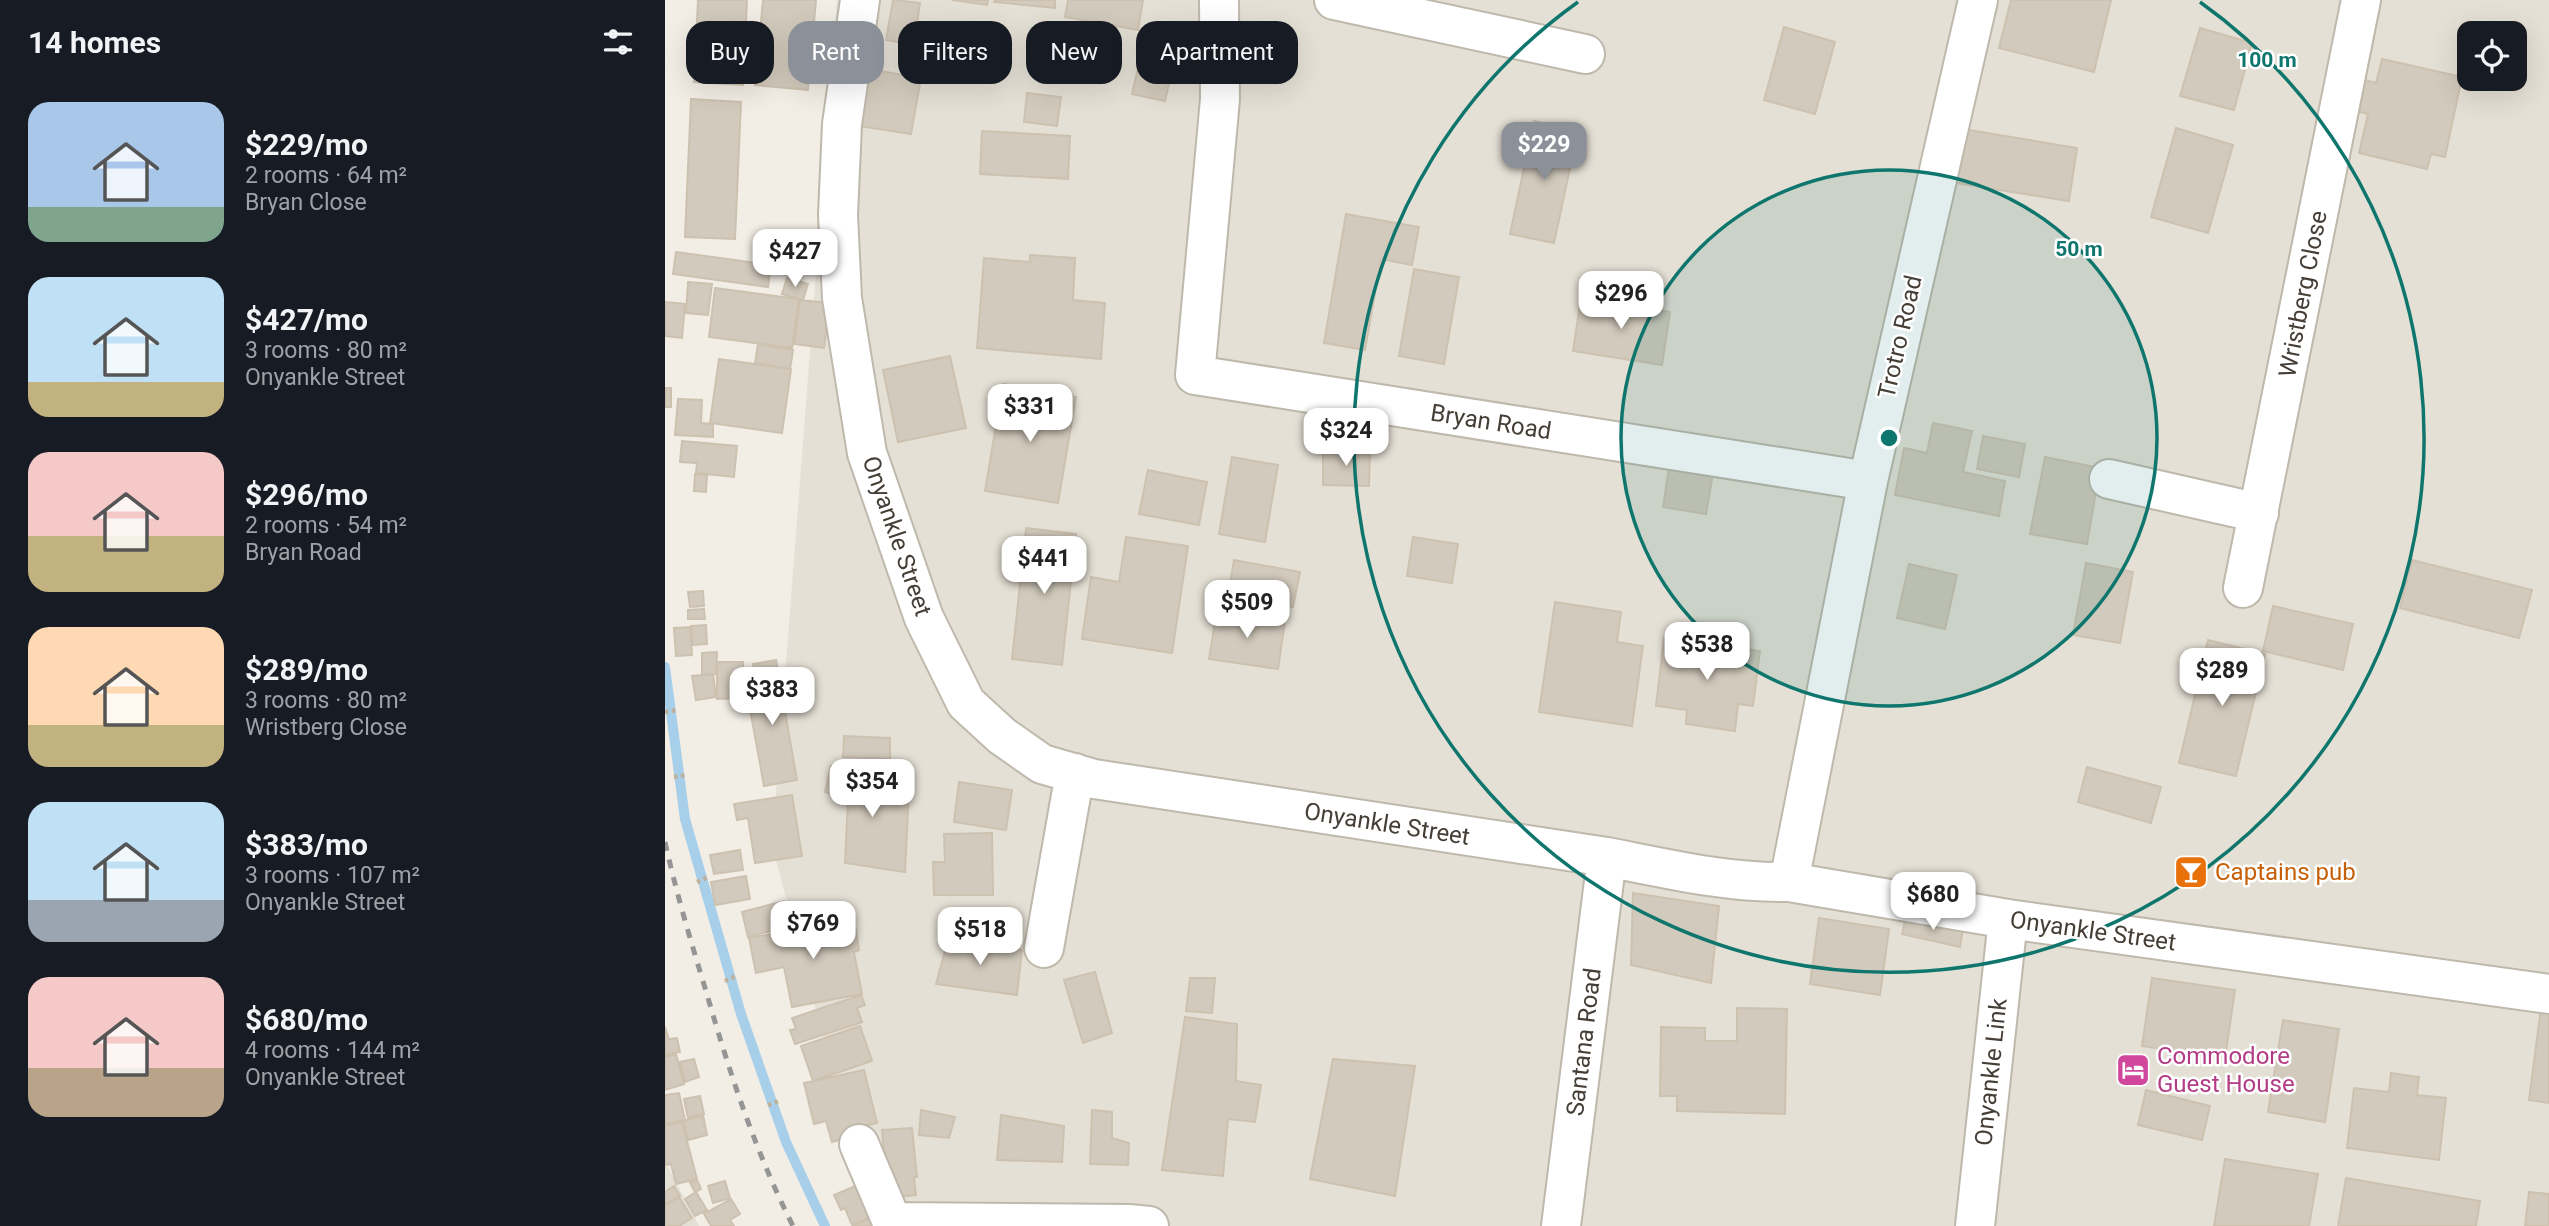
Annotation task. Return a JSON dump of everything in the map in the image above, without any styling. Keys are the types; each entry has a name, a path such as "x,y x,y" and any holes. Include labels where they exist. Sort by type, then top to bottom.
{"street":[{"name":"Onyankle Street","path":"860,0 842,124 838,215 842,299 867,453 924,618 965,703 1002,736 1042,764 1094,779 1607,857 1703,876 1754,882 1789,882 2008,919 2549,994"},
{"name":"Bryan Road","path":"1219,0 1220,99 1195,374 1868,481"},
{"path":"1334,0 1585,54"},
{"name":"Trotro Road","path":"1789,882 1868,481 1978,0"},
{"name":"Wristberg Close","path":"2243,588 2361,0"},
{"path":"2109,479 2259,513"},
{"path":"1044,948 1076,774"},
{"name":"Santana Road","path":"1561,1226 1607,857"},
{"name":"Onyankle Link","path":"1975,1226 2008,919"},
{"path":"859,1144 892,1224 1149,1226"}],"path":[{"path":"665,712 677,710"},
{"path":"674,777 686,775"},
{"path":"697,882 708,877"},
{"path":"725,981 736,976"},
{"path":"768,1105 779,1101"}],"shaded area":[{"path":"837,0 2549,0 2549,1226 889,1226 848,1130 772,845 831,84 884,84 884,21 835,21"},
{"path":"665,1161 699,1226 665,1226"}],"building":[{"path":"698,0 747,0 746,21 697,21"},
{"path":"763,0 816,0 814,21 788,21 788,84 809,84 808,90 755,85 774,84 774,21 761,21"},
{"path":"893,0 920,3 917,21 898,21 898,42 886,40"},
{"path":"952,0 988,0 987,5"},
{"path":"1055,0 1055,8 994,2"},
{"path":"1068,0 1143,0 1136,30 1122,27 1122,21 1087,21 1065,17"},
{"path":"2011,0 2111,0 2094,72 1999,48"},
{"path":"1784,27 1835,42 1815,114 1764,100"},
{"path":"2200,28 2252,43 2234,110 2180,96"},
{"path":"2382,59 2457,76 2459,91 2445,157 2431,154 2427,169 2359,153 2368,114 2357,111 2365,80 2376,83"},
{"path":"884,72 898,74 898,84 920,84 911,134 859,126 866,84 884,84"},
{"path":"1136,77 1136,84 1169,84 1165,101 1132,94"},
{"path":"1027,93 1061,97 1057,126 1024,122"},
{"path":"691,99 741,102 735,239 685,237"},
{"path":"1534,121 1578,131 1554,243 1510,234"},
{"path":"1951,127 2077,148 2069,201 1943,181"},
{"path":"2176,128 2233,145 2208,233 2151,217"},
{"path":"982,131 1070,136 1068,179 980,174"},
{"path":"1346,214 1419,227 1412,265 1381,259 1365,350 1324,343"},
{"path":"676,252 771,265 768,287 673,274"},
{"path":"1030,255 1075,258 1073,300 1105,303 1101,359 977,348 984,258 1030,262"},
{"path":"1414,269 1459,277 1444,364 1399,356"},
{"path":"787,278 808,284 803,300 782,294"},
{"path":"688,282 712,284 708,315 686,313"},
{"path":"715,288 799,299 792,348 709,337"},
{"path":"1581,298 1670,312 1662,365 1573,351"},
{"path":"800,300 830,303 824,348 794,344"},
{"path":"665,302 685,304 682,338 665,336"},
{"path":"758,344 793,350 790,369 755,363"},
{"path":"950,356 966,428 898,442 883,370"},
{"path":"719,359 791,369 782,433 710,423"},
{"path":"1003,384 1076,397 1058,503 985,491"},
{"path":"665,388 671,388 671,407 665,407"},
{"path":"678,399 702,400 701,423 713,424 713,437 675,435"},
{"path":"1933,423 1972,431 1963,472 2005,481 1999,516 1895,495 1904,448 1927,453"},
{"path":"1983,436 2025,444 2019,477 1977,469"},
{"path":"682,441 737,446 734,477 696,473 697,463 680,462"},
{"path":"1323,450 1370,452 1369,486 1323,485"},
{"path":"1671,454 1715,461 1706,514 1663,507"},
{"path":"1232,457 1278,465 1265,542 1219,534"},
{"path":"2045,457 2100,468 2087,544 2030,534"},
{"path":"1148,470 1207,482 1199,525 1139,514"},
{"path":"695,474 707,475 706,492 694,491"},
{"path":"1026,528 1076,534 1062,665 1012,659"},
{"path":"1126,537 1188,546 1172,653 1082,639 1091,577 1119,582"},
{"path":"1413,537 1458,544 1452,583 1407,576"},
{"path":"1234,560 1300,572 1293,607 1228,595"},
{"path":"2412,560 2532,590 2519,638 2400,608"},
{"path":"2086,563 2133,572 2120,643 2073,635"},
{"path":"1909,564 1957,575 1945,629 1897,618"},
{"path":"703,591 704,606 690,607 688,592"},
{"path":"1555,602 1621,612 1617,642 1643,646 1632,726 1539,712"},
{"path":"2273,606 2353,624 2343,670 2263,651"},
{"path":"704,609 705,619 688,619 688,610"},
{"path":"1217,610 1285,621 1278,669 1209,659"},
{"path":"706,625 707,644 692,645 691,626"},
{"path":"690,627 692,655 676,656 674,628"},
{"path":"1664,638 1760,651 1753,706 1738,704 1735,731 1686,724 1687,710 1656,706"},
{"path":"2208,640 2265,654 2236,776 2179,763"},
{"path":"717,652 716,674 702,675 702,653"},
{"path":"776,660 797,780 764,786 748,698 759,696 753,664"},
{"path":"717,662 743,662 744,698 717,699"},
{"path":"713,674 716,697 696,700 692,676"},
{"path":"844,736 890,738 890,759 843,757"},
{"path":"831,766 865,768 864,779 909,789 905,872 845,863 848,799 825,792"},
{"path":"2087,767 2161,787 2151,823 2078,802"},
{"path":"959,782 1012,790 1006,830 954,822"},
{"path":"792,795 802,856 755,863 748,818 737,820 734,804"},
{"path":"992,833 993,895 934,895 933,862 945,862 944,834"},
{"path":"740,850 743,870 714,874 710,855"},
{"path":"746,876 750,899 715,905 711,882"},
{"path":"1633,893 1719,906 1711,983 1631,965"},
{"path":"784,901 790,926 748,937 742,912"},
{"path":"1906,917 1963,929 1960,947 1902,934"},
{"path":"1819,918 1889,929 1880,995 1810,984"},
{"path":"854,919 859,950 854,952 862,994 792,1007 784,967 756,973 749,938"},
{"path":"949,936 1022,950 1017,995 936,984"},
{"path":"1095,972 1112,1033 1083,1043 1064,980"},
{"path":"1190,978 1215,978 1212,1013 1186,1011"},
{"path":"2152,978 2235,990 2225,1059 2142,1046"},
{"path":"861,995 865,1005 857,1008 862,1022 795,1044 790,1030 796,1029 792,1018"},
{"path":"1737,1008 1787,1009 1785,1114 1677,1111 1677,1096 1660,1096 1661,1027 1705,1028 1705,1041 1737,1041"},
{"path":"2541,1008 2549,1009 2549,1103 2529,1100"},
{"path":"1185,1017 1237,1024 1236,1081 1261,1085 1255,1122 1228,1119 1223,1176 1162,1170"},
{"path":"2283,1020 2339,1029 2325,1122 2268,1112"},
{"path":"860,1026 872,1061 813,1081 801,1046"},
{"path":"665,1027 669,1039 677,1038 680,1052 665,1055"},
{"path":"676,1054 684,1084 665,1090 665,1057"},
{"path":"694,1059 699,1077 685,1082 680,1062"},
{"path":"1333,1059 1415,1066 1395,1196 1310,1179"},
{"path":"864,1070 877,1123 856,1128 858,1135 832,1142 826,1121 814,1124 804,1083"},
{"path":"2391,1073 2419,1077 2417,1095 2446,1098 2439,1160 2347,1148 2354,1088 2389,1092"},
{"path":"2146,1090 2210,1106 2202,1140 2138,1125"},
{"path":"679,1093 685,1120 665,1124 665,1095"},
{"path":"700,1096 704,1114 688,1118 684,1099"},
{"path":"921,1110 955,1117 949,1138 919,1135"},
{"path":"1092,1110 1112,1112 1112,1138 1129,1143 1128,1165 1090,1164"},
{"path":"703,1115 707,1135 688,1140 683,1121"},
{"path":"1001,1115 1064,1126 1062,1162 997,1160"},
{"path":"682,1122 697,1179 676,1184 671,1164 665,1165 665,1125"},
{"path":"912,1128 916,1195 888,1198 882,1130"},
{"path":"2225,1159 2318,1174 2309,1226 2214,1226"},
{"path":"2346,1178 2480,1201 2476,1226 2338,1226"},
{"path":"697,1180 701,1189 695,1192 690,1183"},
{"path":"725,1181 730,1198 713,1203 708,1186"},
{"path":"867,1181 881,1213 852,1225 845,1208 841,1210 834,1195"},
{"path":"674,1186 680,1196 665,1205 665,1192"},
{"path":"696,1192 707,1210 695,1216 685,1199"},
{"path":"2529,1192 2549,1194 2549,1226 2525,1226"},
{"path":"679,1197 692,1218 679,1226 665,1226 665,1205"},
{"path":"731,1199 740,1214 730,1220 734,1226 711,1226 704,1214"},
{"path":"884,1212 890,1226 853,1226"}],"waterway":[{"path":"665,667 685,819 741,1014 786,1142 825,1226"}],"railway":[{"path":"665,842 689,936 734,1081 755,1140 793,1226"}],"place":[{"name":"Captains pub","path":"2191,872"},
{"name":"Commodore Guest House","path":"2133,1070"}]}
